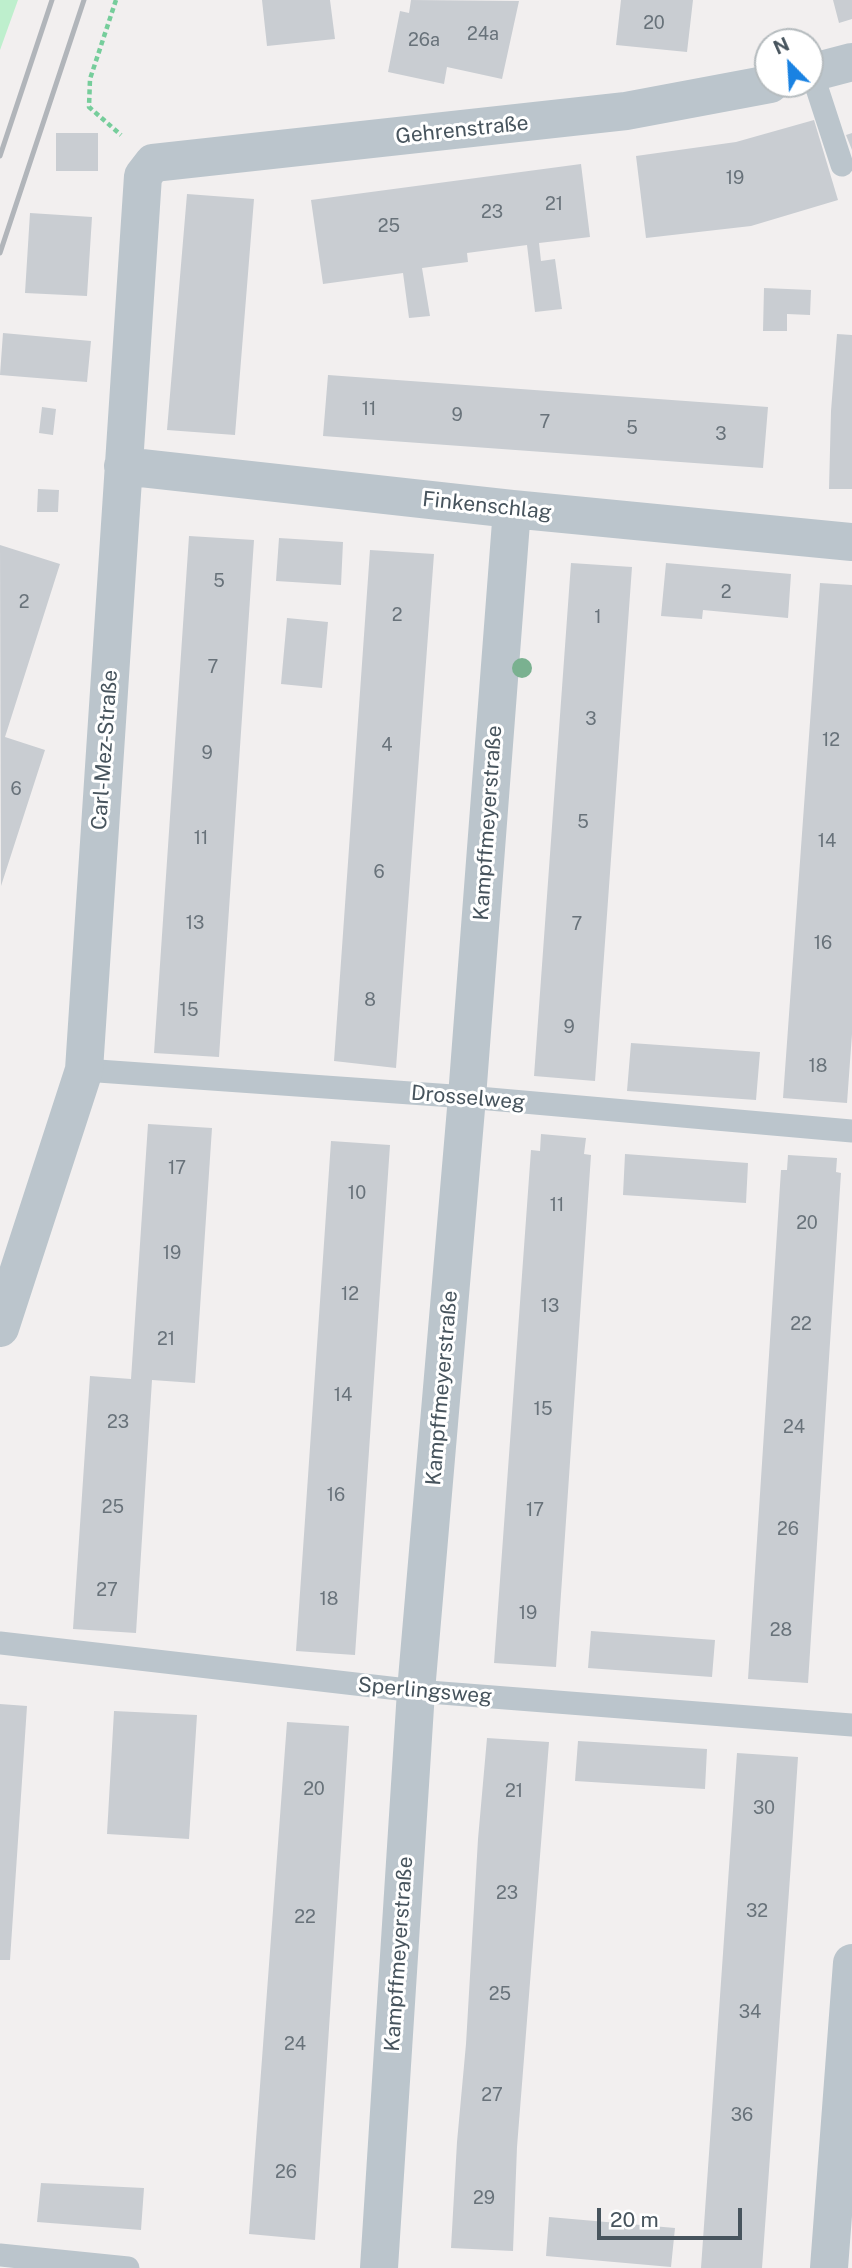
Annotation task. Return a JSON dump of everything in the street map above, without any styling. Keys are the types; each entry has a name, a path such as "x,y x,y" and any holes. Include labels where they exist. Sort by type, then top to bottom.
{"street":[{"path":"824,70 852,62"},
{"name":"Gehrenstraße","path":"153,163 626,111 754,87"},
{"name":"Carl-Mez-Straße","path":"0,1328 84,1070 139,208 143,176 153,163"},
{"name":"Finkenschlag","path":"123,466 512,509 852,542"},
{"name":"Kampffmeyerstraße","path":"379,2268 416,1691 467,1097 512,509"},
{"path":"830,2268 852,1964"}],"lane":[{"path":"819,98 842,165"},
{"name":"Drosselweg","path":"84,1070 467,1097 852,1131"},
{"name":"Sperlingsweg","path":"0,1643 416,1691 852,1725"},
{"path":"0,2255 128,2268"}],"path":[{"path":"116,0 90,79 89,107 153,163"}],"green space":[{"path":"0,0 18,0 0,50"}],"building":[{"path":"262,0 330,0 335,39 267,46"},
{"path":"411,0 519,1 502,79 447,67 444,84 388,72 400,11 409,13"},
{"path":"621,0 693,0 687,52 616,45"},
{"path":"833,0 852,0 852,19 839,23"},
{"path":"814,120 838,200 751,226 646,238 636,156 736,142"},
{"path":"56,133 98,133 98,171 56,171"},
{"path":"852,133 852,150 846,135"},
{"path":"581,164 590,237 539,243 541,261 555,259 562,309 535,312 527,245 467,253 468,262 422,268 430,316 409,318 403,273 323,284 311,200"},
{"path":"187,194 254,199 235,435 167,430"},
{"path":"30,213 92,217 87,296 25,293"},
{"path":"764,288 811,290 810,315 787,314 787,331 763,331"},
{"path":"3,333 91,341 87,382 0,375"},
{"path":"837,334 852,335 852,489 829,489"},
{"path":"328,375 768,407 763,468 323,436"},
{"path":"42,407 56,409 53,435 39,433"},
{"path":"38,489 59,490 58,512 37,512"},
{"path":"189,536 254,540 219,1057 154,1053"},
{"path":"279,538 343,542 341,585 276,581"},
{"path":"0,545 60,564 5,737 45,750 1,886"},
{"path":"370,550 434,554 396,1068 334,1061"},
{"path":"571,563 632,567 595,1081 534,1076"},
{"path":"666,563 791,574 788,618 703,610 702,619 661,616"},
{"path":"820,583 852,585 852,1034 847,1103 783,1098"},
{"path":"287,618 328,622 322,688 281,684"},
{"path":"631,1043 760,1052 756,1100 627,1091"},
{"path":"148,1124 212,1128 195,1383 152,1380 136,1633 73,1629 90,1376 131,1379"},
{"path":"541,1134 586,1138 584,1154 591,1155 556,1667 494,1663 531,1150 540,1151"},
{"path":"331,1141 390,1145 355,1655 296,1651"},
{"path":"625,1154 748,1163 746,1203 623,1195"},
{"path":"788,1155 837,1158 836,1172 841,1173 808,1683 748,1679 781,1170 787,1170"},
{"path":"591,1631 715,1640 712,1677 588,1668"},
{"path":"0,1704 27,1706 10,1960 0,1960"},
{"path":"114,1711 197,1715 189,1839 107,1834"},
{"path":"287,1722 349,1726 315,2240 249,2234"},
{"path":"487,1738 549,1742 517,2147 513,2251 451,2248"},
{"path":"578,1741 707,1749 705,1789 575,1781"},
{"path":"737,1753 798,1757 791,1863 762,2268 701,2268"},
{"path":"41,2183 144,2188 141,2230 37,2222"},
{"path":"549,2217 675,2228 671,2267 546,2256"}],"railway":[{"path":"0,156 52,0"},
{"path":"0,253 84,0"}]}
